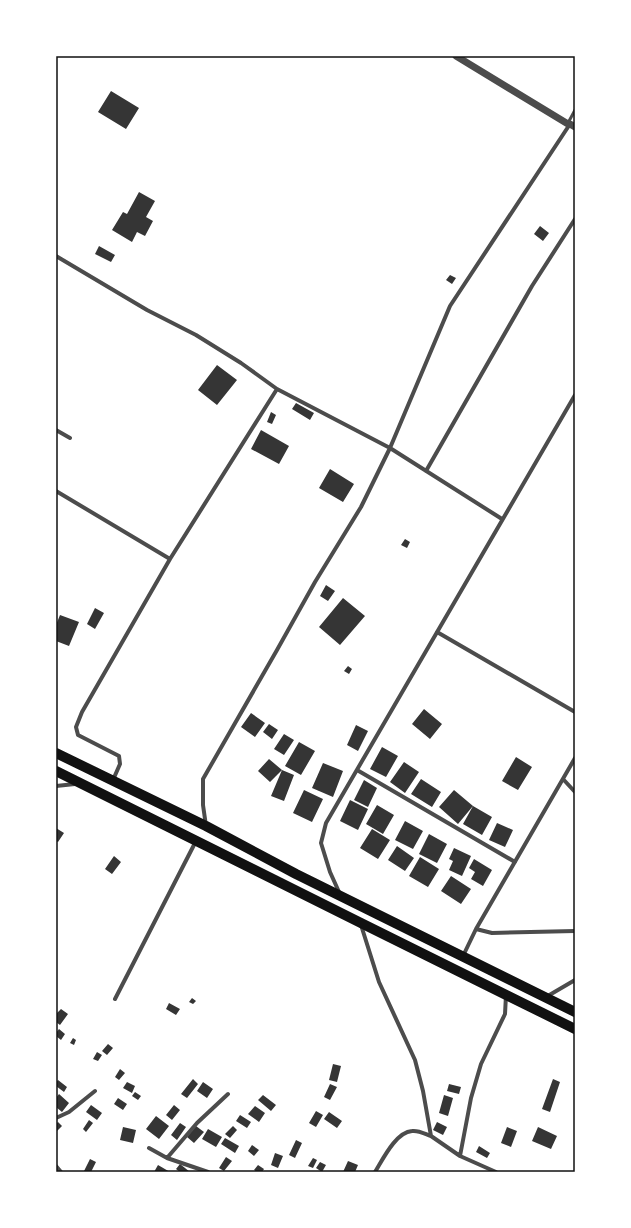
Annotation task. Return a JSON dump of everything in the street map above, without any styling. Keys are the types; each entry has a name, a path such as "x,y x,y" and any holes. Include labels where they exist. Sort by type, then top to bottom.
{"main road":[{"path":"56,753 206,826 296,874 411,929 463,957 575,1012"},
{"path":"56,771 575,1029"}],"street":[{"path":"206,826 203,804 203,779 278,650 315,582 361,507 390,448 450,306 571,125 456,56"},
{"path":"426,471 532,286 575,218"},
{"path":"56,256 147,310 196,335 241,363 277,389 390,448 502,519"},
{"path":"112,781 120,764 119,756 78,735 76,727 82,712 170,559 277,389"},
{"path":"340,895 330,872 321,843 326,822 575,395"},
{"path":"56,430 70,438"},
{"path":"56,491 170,559"},
{"path":"437,632 575,712"},
{"path":"463,957 476,929 575,758"},
{"path":"357,770 515,862"},
{"path":"563,779 575,792"},
{"path":"56,786 80,783"},
{"path":"115,999 196,841"},
{"path":"361,923 379,982 415,1060 423,1091 431,1136"},
{"path":"476,929 492,933 575,931"},
{"path":"546,997 575,980"},
{"path":"460,1156 471,1098 481,1064 505,1014 506,994"},
{"path":"56,1118 69,1112 95,1091"},
{"path":"167,1158 197,1123 228,1094"},
{"path":"375,1172 390,1147 398,1138 405,1133 412,1131 419,1131 431,1136 460,1156 496,1172"},
{"path":"149,1148 167,1158 208,1172"},
{"path":"56,1166 61,1172"}],"lane":[{"path":"571,125 575,110"}],"building":[{"path":"111,91 139,108 126,129 98,112"},
{"path":"139,192 155,201 146,217 153,221 145,236 137,232 132,242 112,230 123,212 127,214"},
{"path":"540,226 549,233 543,241 534,234"},
{"path":"99,246 115,255 111,262 95,254"},
{"path":"450,275 456,278 452,284 446,280"},
{"path":"217,365 237,380 217,405 198,390"},
{"path":"296,403 314,413 310,420 292,409"},
{"path":"271,412 276,415 272,424 267,422"},
{"path":"261,430 289,446 279,464 251,449"},
{"path":"330,469 354,484 343,502 319,488"},
{"path":"405,539 410,542 407,548 401,545"},
{"path":"326,585 335,591 328,601 320,596"},
{"path":"343,598 365,616 340,645 319,627"},
{"path":"95,608 104,613 95,629 87,624"},
{"path":"60,615 79,622 69,646 56,641 56,625"},
{"path":"348,666 352,669 349,674 344,671"},
{"path":"424,709 442,724 430,739 412,724"},
{"path":"251,713 265,723 255,737 241,727"},
{"path":"269,724 278,730 272,739 263,732"},
{"path":"356,725 368,731 358,751 347,745"},
{"path":"284,734 294,740 284,755 274,749"},
{"path":"299,742 315,751 301,775 285,766"},
{"path":"382,747 398,756 386,777 370,769"},
{"path":"516,757 532,767 518,790 502,781"},
{"path":"269,759 282,770 270,782 258,771"},
{"path":"404,762 419,772 405,793 390,782"},
{"path":"323,763 343,771 333,797 312,788"},
{"path":"282,770 294,775 284,801 271,796"},
{"path":"421,779 441,792 432,807 411,794"},
{"path":"364,780 377,788 368,807 354,800"},
{"path":"304,790 323,799 312,822 293,813"},
{"path":"454,790 473,806 458,824 439,807"},
{"path":"350,800 368,809 358,830 340,821"},
{"path":"377,805 394,815 383,834 366,824"},
{"path":"473,806 492,817 482,835 463,824"},
{"path":"405,821 423,831 413,849 395,840"},
{"path":"497,823 513,830 505,847 489,840"},
{"path":"56,828 64,833 58,842 56,841"},
{"path":"372,829 390,840 378,859 360,848"},
{"path":"429,834 447,844 437,863 419,854"},
{"path":"397,846 414,858 405,871 388,860"},
{"path":"454,848 471,856 462,876 449,870 453,861 449,859"},
{"path":"114,856 121,862 112,874 105,869"},
{"path":"420,857 439,869 428,887 409,876"},
{"path":"474,859 492,870 483,886 471,879 475,872 469,868"},
{"path":"451,876 471,889 461,904 441,891"},
{"path":"192,998 196,1001 193,1004 189,1002"},
{"path":"169,1003 180,1009 176,1015 166,1009"},
{"path":"61,1009 68,1014 60,1025 56,1022 56,1014"},
{"path":"59,1029 65,1034 61,1040 56,1036"},
{"path":"73,1038 76,1040 74,1045 70,1043"},
{"path":"108,1044 113,1048 107,1055 102,1051"},
{"path":"97,1052 102,1055 98,1061 93,1059"},
{"path":"333,1064 341,1066 337,1082 329,1080"},
{"path":"120,1069 125,1073 119,1080 115,1077"},
{"path":"193,1079 198,1084 187,1098 181,1094"},
{"path":"553,1079 560,1082 550,1112 542,1109"},
{"path":"58,1080 67,1087 64,1092 56,1086"},
{"path":"127,1082 135,1086 132,1093 123,1088"},
{"path":"203,1082 213,1089 207,1098 197,1091"},
{"path":"330,1084 337,1087 330,1100 324,1097"},
{"path":"449,1084 461,1087 459,1094 447,1091"},
{"path":"135,1092 141,1096 138,1100 132,1096"},
{"path":"59,1094 69,1103 62,1112 56,1107 56,1098"},
{"path":"263,1095 276,1105 271,1111 258,1100"},
{"path":"444,1095 453,1098 448,1116 439,1113"},
{"path":"118,1098 127,1104 123,1110 114,1104"},
{"path":"91,1105 102,1113 97,1120 86,1112"},
{"path":"174,1105 180,1110 172,1120 166,1115"},
{"path":"255,1106 265,1113 259,1122 248,1114"},
{"path":"316,1111 323,1115 316,1127 309,1123"},
{"path":"329,1112 342,1121 337,1128 324,1119"},
{"path":"240,1115 251,1122 247,1128 236,1121"},
{"path":"156,1116 169,1126 159,1139 146,1129"},
{"path":"89,1120 93,1123 86,1132 83,1129"},
{"path":"58,1122 62,1126 56,1132 56,1124"},
{"path":"437,1122 447,1127 443,1135 433,1130"},
{"path":"180,1123 186,1127 177,1140 171,1135"},
{"path":"196,1126 204,1132 194,1143 187,1137"},
{"path":"233,1126 237,1130 230,1138 225,1134"},
{"path":"123,1127 136,1130 133,1143 120,1140"},
{"path":"507,1127 517,1131 511,1147 501,1143"},
{"path":"538,1127 557,1136 551,1149 532,1141"},
{"path":"208,1129 222,1137 216,1147 202,1139"},
{"path":"225,1138 239,1146 235,1153 221,1144"},
{"path":"296,1140 302,1143 295,1158 289,1155"},
{"path":"252,1145 259,1150 254,1156 248,1151"},
{"path":"479,1146 490,1153 487,1158 476,1152"},
{"path":"275,1153 283,1156 278,1168 271,1165"},
{"path":"226,1157 232,1161 224,1171 219,1168"},
{"path":"313,1158 317,1160 313,1168 308,1166"},
{"path":"90,1159 96,1162 91,1172 84,1171"},
{"path":"348,1161 358,1165 355,1172 343,1172"},
{"path":"320,1162 326,1165 322,1172 316,1168"},
{"path":"180,1164 190,1172 180,1172 176,1169"},
{"path":"158,1165 170,1172 154,1172"},
{"path":"258,1165 264,1169 262,1172 257,1172 254,1170"}]}
